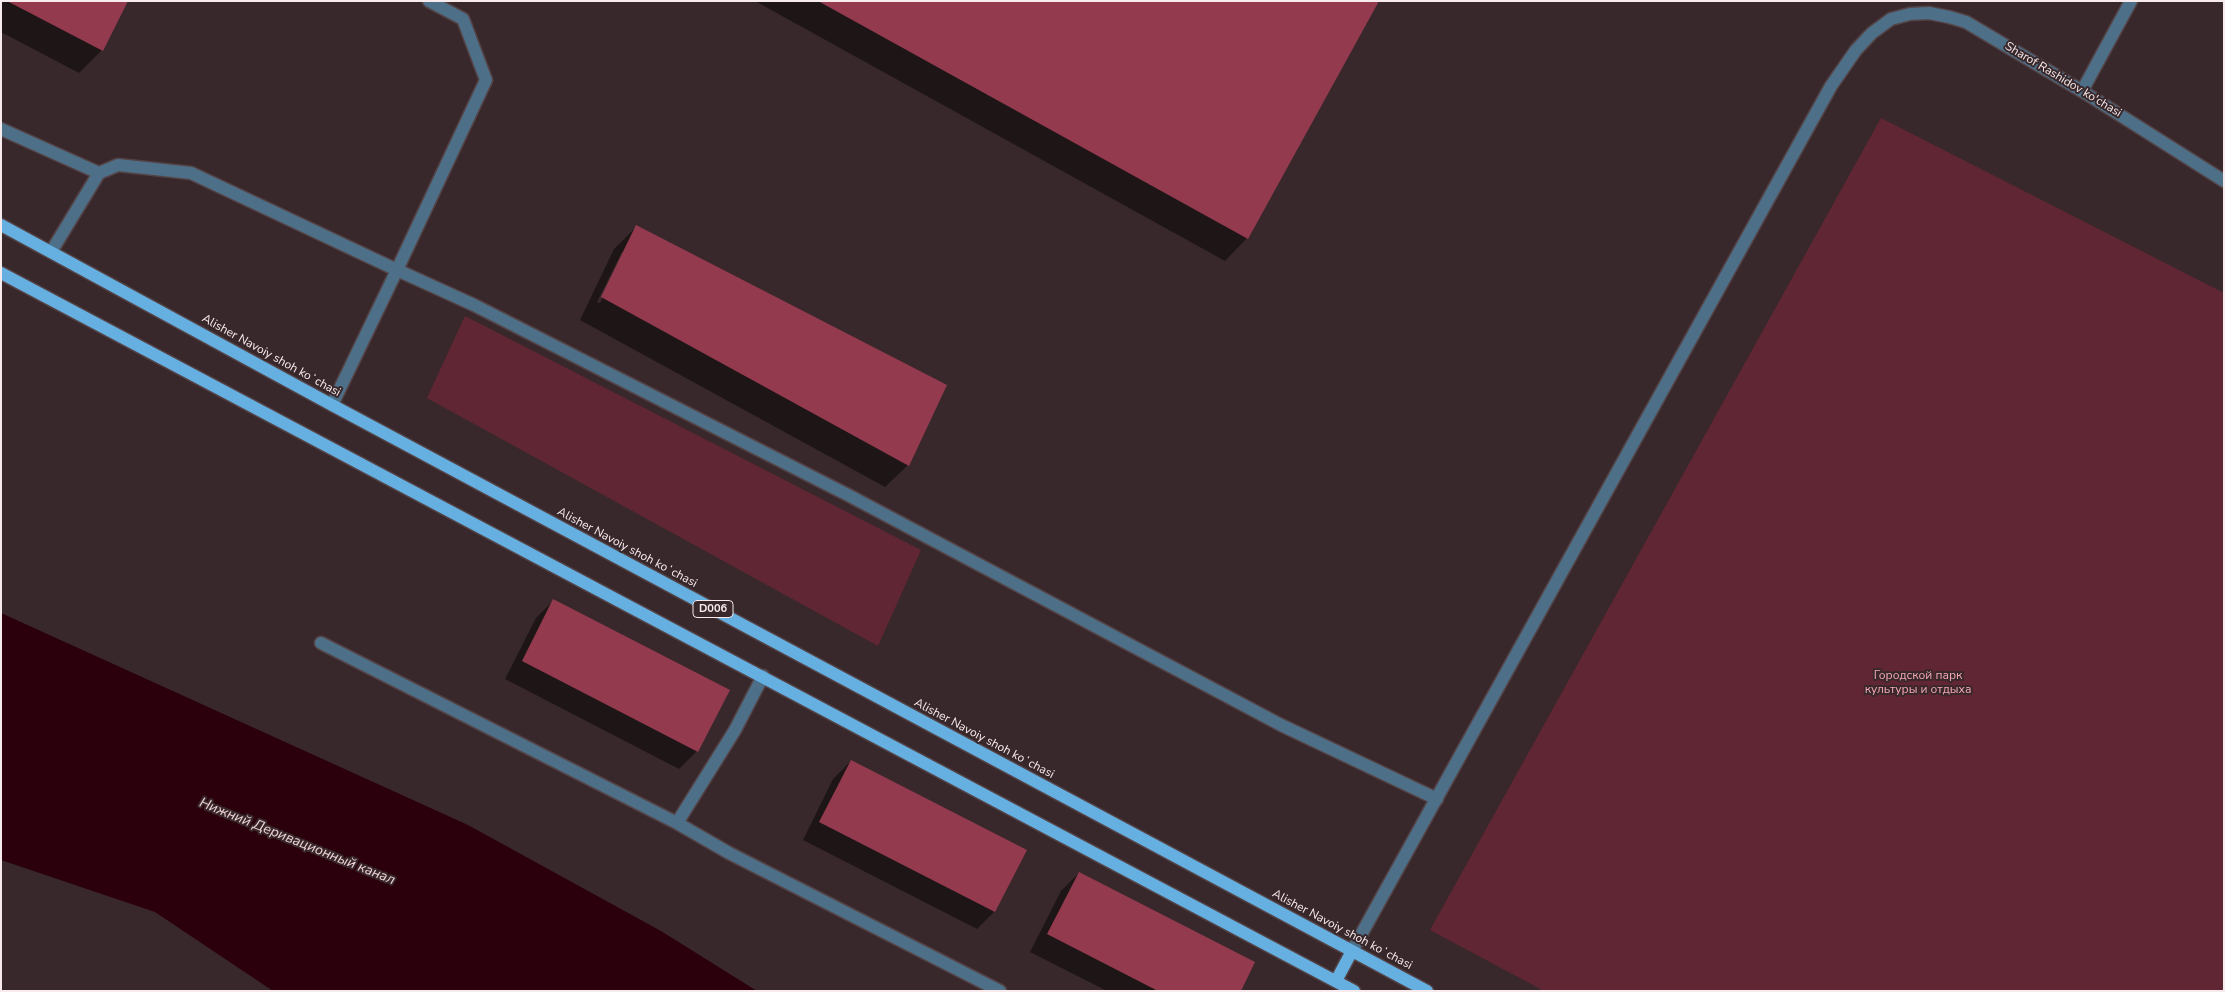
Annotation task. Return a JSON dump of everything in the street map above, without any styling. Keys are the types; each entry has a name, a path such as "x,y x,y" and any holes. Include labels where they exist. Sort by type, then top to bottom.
{"main road":[{"name":"Alisher Navoiy shoh koʻchasi","path":"1,225 332,405 1427,991"},
{"path":"1,273 1354,991"},
{"path":"1336,981 1352,951"}],"street":[{"path":"332,405 486,80 463,19 429,1"},
{"path":"2082,90 2131,1"},
{"name":"Sharof Rashidov ko'chasi","path":"1437,799 1831,86 1856,50 1872,33 1891,19 1910,14 1949,16 1966,22 2082,90 2224,181"},
{"path":"1,129 99,173"},
{"path":"51,252 99,173 118,165 191,173 474,305 848,495 1281,725 1437,799 1352,951"},
{"path":"321,643 677,823 729,853 1000,991"},
{"path":"677,823 735,730 763,676"}],"green space":[{"name":"Городской парк культуры и отдыха","path":"1881,118 2224,293 2224,991 1544,991 1430,930"},
{"path":"465,316 921,550 878,646 427,398"}],"water":[{"name":"Нижний Деривационный канал","path":"1,613 468,825 661,931 757,991 273,991 155,912 1,860"}],"building":[{"path":"7,1 128,1 103,51"},
{"path":"818,1 1379,1 1248,239"},
{"path":"636,225 947,385 909,466 601,297"},
{"path":"553,599 730,690 698,752 522,661"},
{"path":"851,760 1027,850 995,912 819,822"},
{"path":"1079,872 1255,962 1241,991 1158,991 1047,934"}]}
